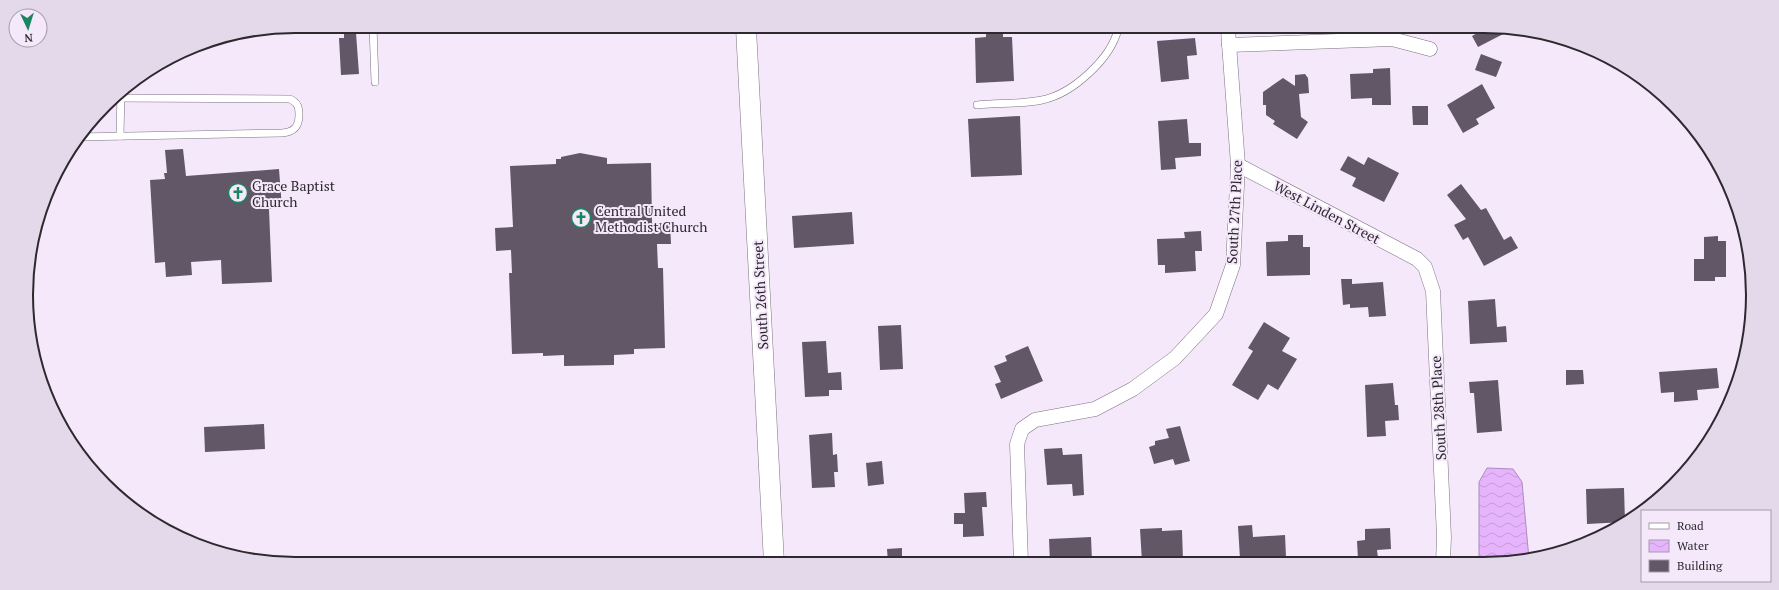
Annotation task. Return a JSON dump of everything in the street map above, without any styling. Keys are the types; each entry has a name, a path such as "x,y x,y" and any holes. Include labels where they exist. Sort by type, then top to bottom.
{"street":[{"name":"South 26th Street","path":"746,33 774,557"},
{"name":"South 27th Place","path":"1021,557 1018,444 1022,429 1035,420 1095,409 1133,389 1174,358 1216,314 1233,265 1238,165 1228,33"},
{"path":"1229,45 1392,39 1430,49"},
{"name":"West Linden Street","path":"1238,165 1417,259"},
{"name":"South 28th Place","path":"1417,259 1425,267 1433,291 1444,537 1443,557"}],"lane":[{"path":"373,33 376,82"},
{"path":"977,105 1042,100 1058,94 1087,75 1106,56 1116,40 1117,33"},
{"path":"86,137 288,133 295,129 299,124 299,108 296,102 290,99 127,94"},
{"path":"120,136 121,99"}],"water":[{"path":"1487,468 1513,469 1522,482 1528,553 1479,557 1479,482"}],"building":[{"path":"356,33 359,74 341,75 339,38 344,38 344,34"},
{"path":"986,33 1003,33 1003,37 1012,37 1014,81 976,83 975,38 986,37"},
{"path":"1477,33 1503,34 1478,47 1472,36"},
{"path":"1195,38 1197,55 1187,56 1189,79 1161,82 1157,41"},
{"path":"1481,54 1502,62 1496,77 1475,70"},
{"path":"1390,68 1391,105 1372,105 1372,98 1351,99 1350,74 1373,73 1373,69"},
{"path":"1305,74 1308,78 1309,93 1299,94 1301,117 1308,122 1297,139 1273,124 1275,121 1266,115 1266,105 1263,105 1263,92 1283,78 1295,86 1295,75"},
{"path":"1482,84 1495,108 1476,119 1479,124 1463,133 1447,105"},
{"path":"1412,106 1428,106 1428,125 1413,125"},
{"path":"1020,116 1022,175 971,177 968,119"},
{"path":"1187,119 1189,143 1201,143 1201,156 1175,158 1176,169 1161,170 1158,121"},
{"path":"183,149 186,176 279,169 282,208 269,209 272,282 222,284 221,260 191,262 192,275 166,277 165,262 155,263 150,180 165,179 164,173 167,173 165,150"},
{"path":"580,153 607,158 607,164 651,163 652,223 670,223 671,244 657,244 658,268 663,268 665,348 634,349 634,354 614,355 614,365 564,366 564,355 543,356 543,353 512,354 509,273 512,273 511,250 496,251 495,228 513,227 510,166 556,164 556,159 561,159 561,157"},
{"path":"1348,156 1364,165 1368,157 1399,173 1384,202 1352,186 1356,178 1340,170"},
{"path":"1461,184 1481,210 1486,208 1504,240 1511,236 1518,248 1484,266 1468,237 1463,240 1454,225 1466,219 1447,195"},
{"path":"852,212 854,244 794,248 792,216"},
{"path":"1201,231 1202,251 1195,251 1196,271 1165,273 1165,265 1158,265 1157,239 1185,238 1184,232"},
{"path":"1288,235 1303,235 1303,247 1310,247 1310,275 1267,276 1266,242 1288,241"},
{"path":"1718,236 1718,241 1726,241 1726,277 1715,277 1715,281 1694,281 1694,259 1704,259 1704,237"},
{"path":"1341,279 1352,279 1352,284 1383,282 1386,316 1369,317 1368,307 1350,308 1350,304 1343,305"},
{"path":"1495,299 1497,327 1506,326 1507,342 1470,344 1468,301"},
{"path":"1264,322 1290,338 1282,351 1297,359 1278,390 1268,384 1258,400 1232,385 1253,351 1248,348"},
{"path":"901,325 903,369 880,370 878,326"},
{"path":"826,341 828,373 841,372 842,390 829,390 829,396 805,397 802,342"},
{"path":"1028,346 1043,381 1001,399 995,384 1001,382 994,366 1007,361 1005,356"},
{"path":"1717,368 1719,388 1697,390 1698,400 1674,402 1674,392 1661,393 1659,372"},
{"path":"1566,370 1583,370 1584,384 1566,385"},
{"path":"1498,380 1502,431 1477,433 1474,393 1470,393 1469,382"},
{"path":"1393,383 1395,405 1398,405 1399,420 1385,421 1386,436 1367,437 1365,385"},
{"path":"264,424 265,449 205,452 204,427"},
{"path":"1180,426 1190,461 1175,465 1173,459 1154,464 1149,447 1155,445 1155,441 1169,438 1166,429"},
{"path":"832,433 833,455 837,454 838,472 834,472 835,487 812,488 809,435"},
{"path":"1062,448 1063,455 1082,454 1084,495 1073,496 1072,484 1047,485 1044,449"},
{"path":"882,461 884,484 868,486 866,463"},
{"path":"1624,488 1625,516 1614,523 1587,524 1586,489"},
{"path":"986,492 987,507 982,507 984,536 963,537 963,524 954,524 954,513 965,513 964,493"},
{"path":"1252,525 1253,537 1285,535 1286,557 1240,557 1238,526"},
{"path":"1162,528 1162,531 1182,530 1183,557 1142,557 1140,529"},
{"path":"1390,528 1391,549 1377,550 1378,557 1358,557 1357,541 1365,540 1365,529"},
{"path":"1091,537 1092,557 1050,557 1049,539"},
{"path":"902,548 902,557 888,557 887,549"}],"place":[{"name":"Grace Baptist Church","path":"238,193"},
{"name":"Central United Methodist Church","path":"581,218"}]}
